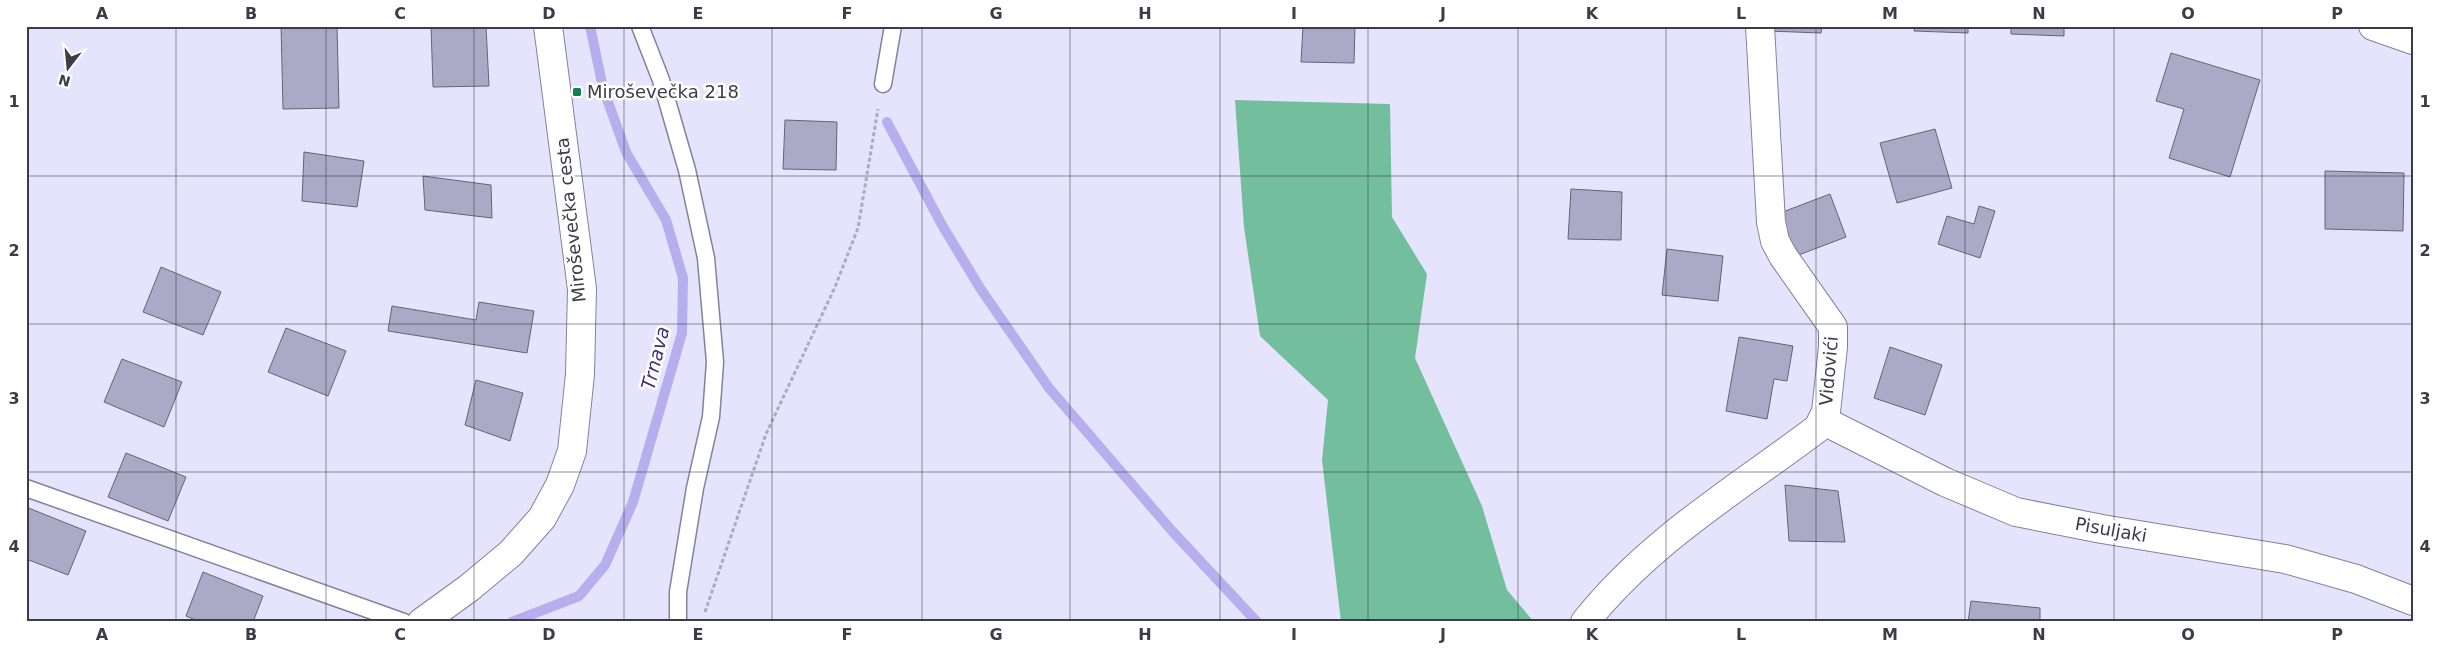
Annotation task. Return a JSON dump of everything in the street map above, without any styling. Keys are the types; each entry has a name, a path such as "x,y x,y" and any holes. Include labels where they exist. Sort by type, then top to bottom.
{"street":[{"name":"Miroševečka cesta","path":"422,622 469,588 511,553 542,518 560,485 572,451 580,374 582,289 548,26"},
{"name":"Vidovići","path":"1585,622 1608,594 1642,560 1697,516 1818,428 1826,412 1831,381 1833,327 1775,241 1770,222 1760,26"},
{"path":"2373,26 2413,40"},
{"name":"Pisuljaki","path":"1822,420 1945,482 2016,512 2102,529 2285,559 2356,579 2413,600"}],"lane":[{"path":"640,26 661,80 687,170 704,248 715,362 711,417 695,488 678,592 678,622"},
{"path":"882,84 893,26"},
{"path":"26,488 404,622"}],"path":[{"path":"702,622 766,434 835,287 858,228 882,84"}],"green space":[{"path":"1235,100 1390,104 1392,217 1427,274 1415,358 1482,506 1507,590 1534,622 1341,622 1322,460 1328,400 1260,336 1244,227"}],"building":[{"path":"281,26 337,26 339,108 283,109"},
{"path":"431,26 486,26 489,86 433,87"},
{"path":"1303,26 1355,26 1354,63 1301,62"},
{"path":"1769,26 1822,26 1821,33 1768,31"},
{"path":"1915,26 1968,26 1968,33 1914,31"},
{"path":"2011,26 2064,26 2064,36 2011,34"},
{"path":"2171,53 2260,80 2230,177 2169,158 2184,109 2156,101"},
{"path":"785,120 837,122 836,170 783,169"},
{"path":"1935,129 1952,188 1897,203 1880,143"},
{"path":"304,152 364,161 357,207 302,201"},
{"path":"2325,171 2404,173 2403,231 2325,229"},
{"path":"423,176 491,185 492,218 425,210"},
{"path":"1571,189 1622,192 1621,240 1568,239"},
{"path":"1830,194 1846,237 1796,256 1780,213"},
{"path":"1979,206 1995,211 1980,258 1938,244 1947,216 1974,224"},
{"path":"1667,249 1723,256 1718,301 1662,295"},
{"path":"161,267 221,292 203,335 143,312"},
{"path":"479,302 534,311 527,353 388,331 392,306 476,320"},
{"path":"286,328 346,351 328,396 268,372"},
{"path":"1739,337 1793,346 1787,381 1774,379 1767,419 1726,411"},
{"path":"1890,347 1942,365 1925,415 1874,398"},
{"path":"122,359 182,382 164,427 104,402"},
{"path":"476,380 523,393 510,441 465,425"},
{"path":"126,453 186,477 168,521 108,497"},
{"path":"1785,485 1838,491 1845,542 1789,541"},
{"path":"26,507 86,531 68,575 26,559"},
{"path":"203,572 263,596 253,622 200,622 186,616"},
{"path":"1971,601 2040,608 2040,622 1968,622"}],"waterway":[{"name":"Trnava","path":"512,622 579,596 605,565 633,502 682,333 683,278 666,220 626,152 603,88 590,26"},
{"path":"887,122 942,225 980,288 1049,388 1173,532 1257,622"}],"place":[{"name":"Miroševečka 218","path":"577,92"}]}
